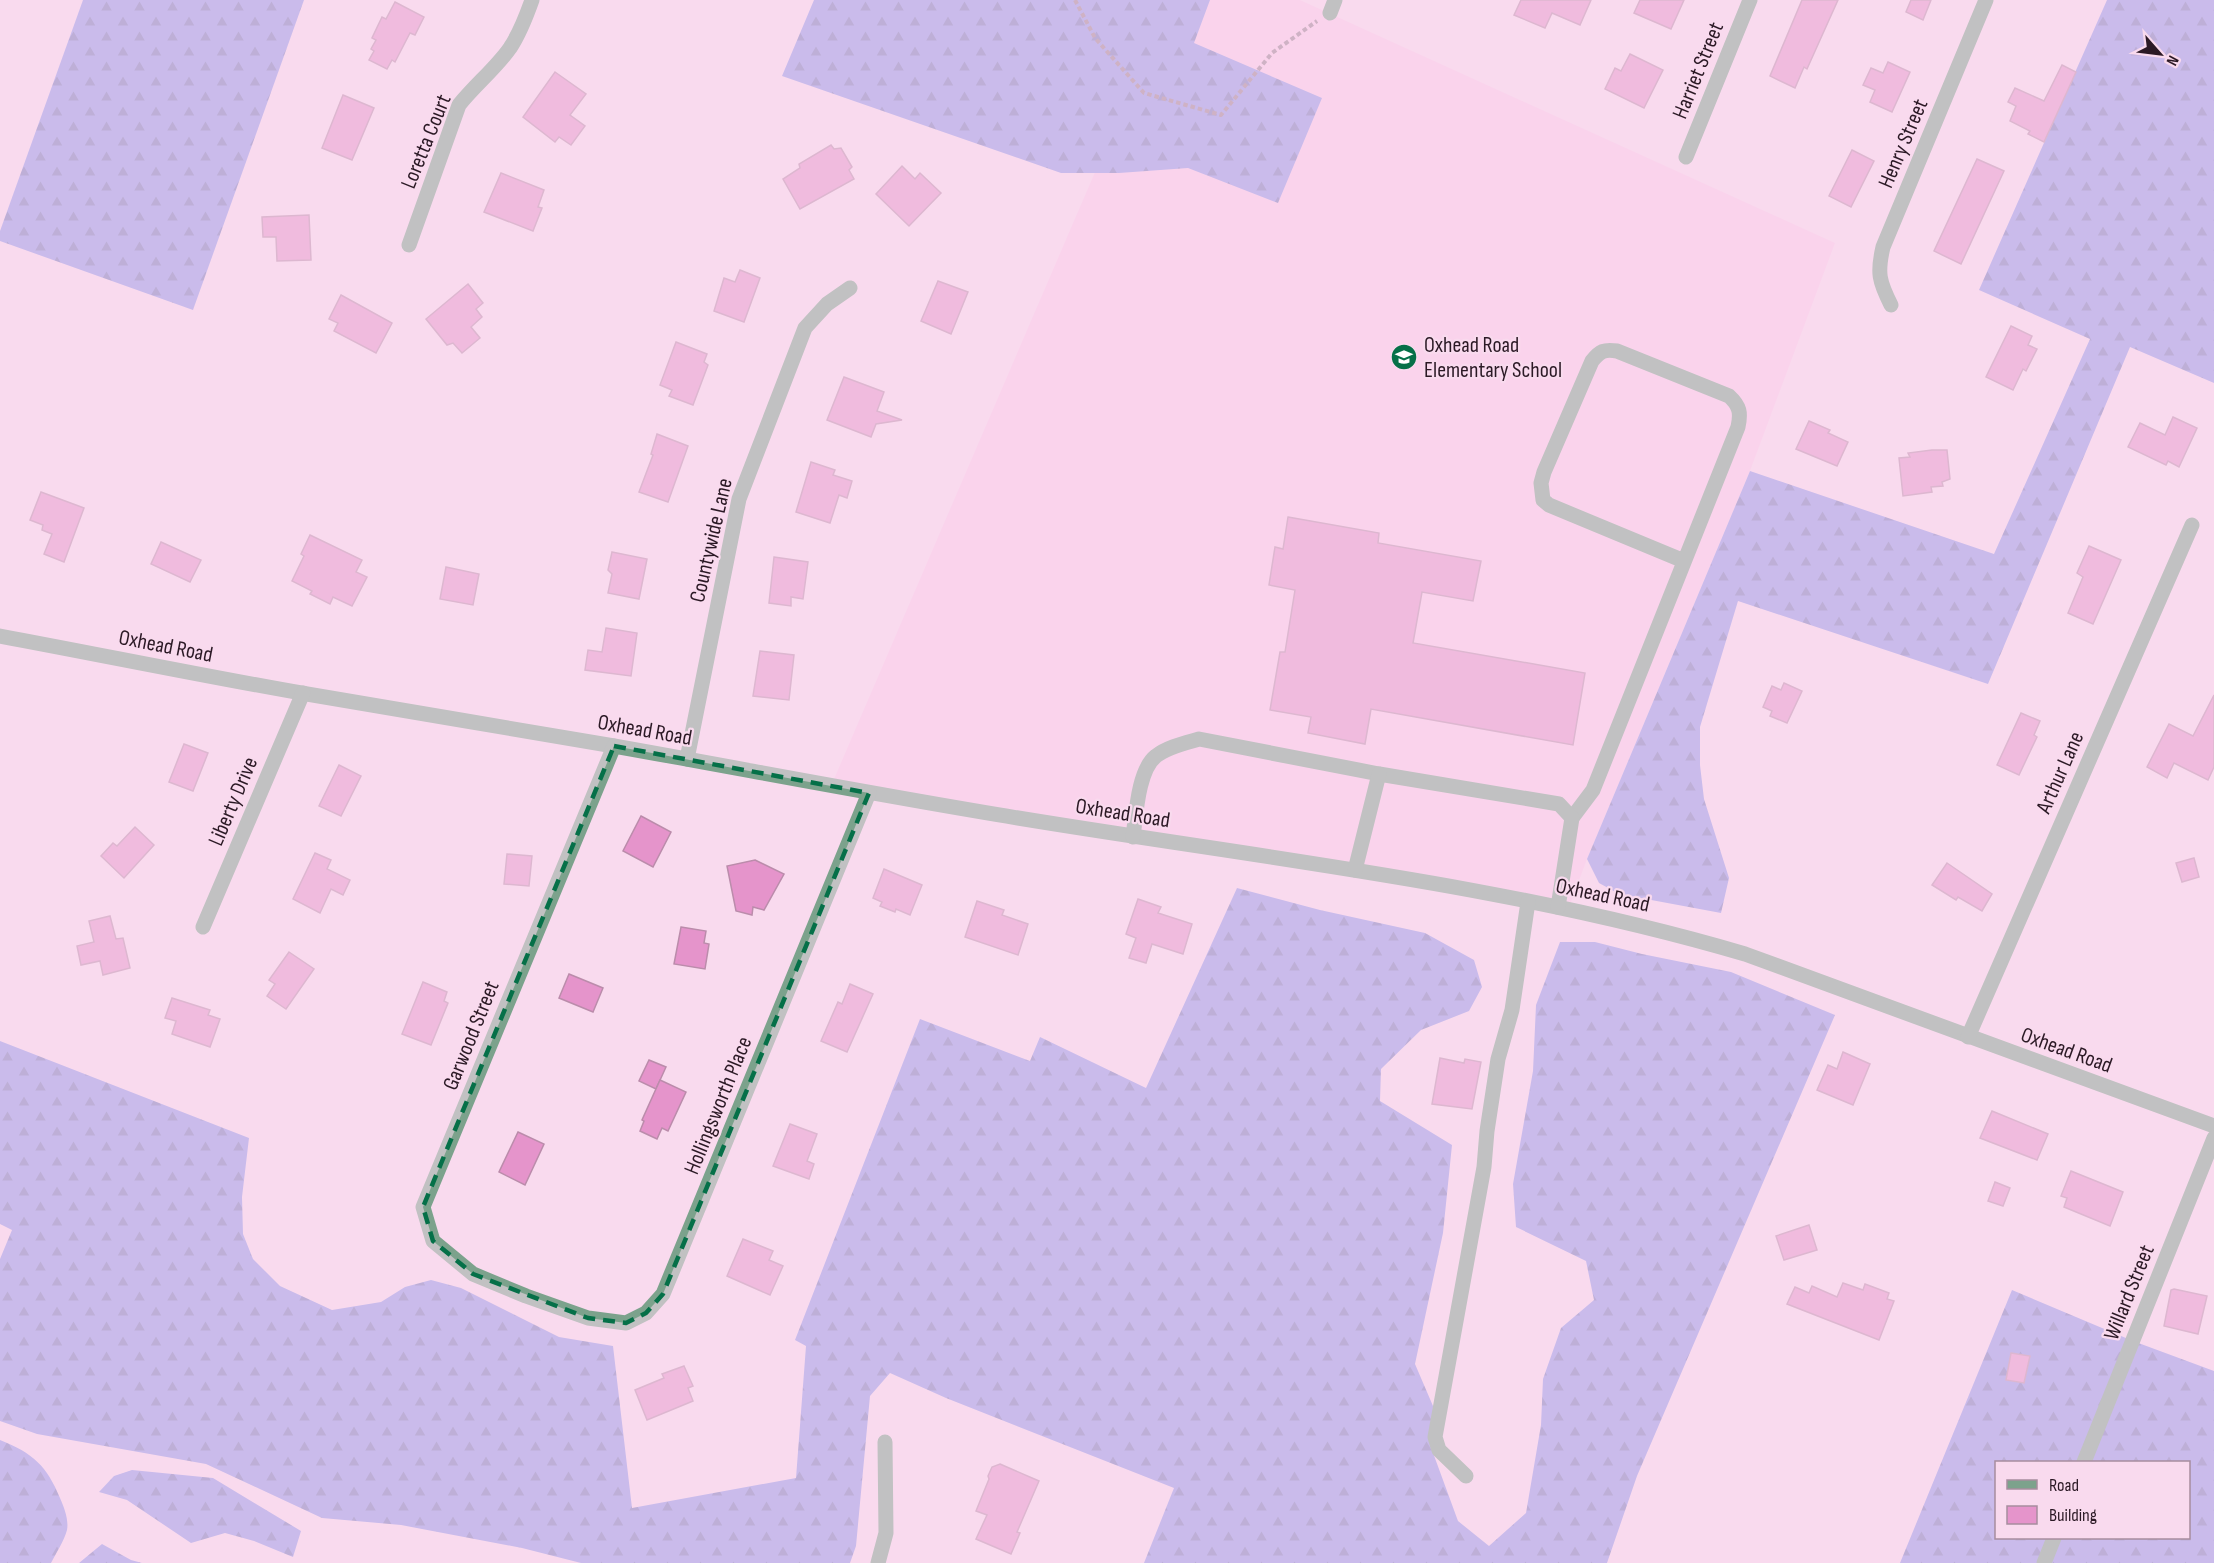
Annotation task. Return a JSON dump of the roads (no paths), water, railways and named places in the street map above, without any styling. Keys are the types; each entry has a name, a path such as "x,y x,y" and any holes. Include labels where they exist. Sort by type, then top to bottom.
{"street":[{"name":"Loretta Court","path":"409,245 459,105 509,49 521,29 532,0"},
{"name":"Harriet Street","path":"1686,157 1750,0"},
{"name":"Henry Street","path":"1891,305 1882,288 1878,268 1883,247 1986,0"},
{"name":"Countywide Lane","path":"687,759 739,499 805,328 827,304 850,288"},
{"path":"1558,907 1572,818 1593,790 1738,427 1741,414 1736,403 1729,396 1617,351 1599,352 1592,361 1544,472 1540,483 1543,500 1549,505 1684,561"},
{"name":"Arthur Lane","path":"1968,1037 2192,525"},
{"name":"Oxhead Road","path":"0,636 303,693 614,746 869,793 1133,837 1354,870 1558,907 1668,932 1745,954 2214,1126"},
{"name":"Liberty Drive","path":"203,927 303,693"},
{"path":"1133,837 1142,779 1154,757 1178,745 1199,739 1379,774 1559,804 1572,818"},
{"name":"Garwood Street","path":"526,1296 473,1274 434,1241 423,1207 614,746"},
{"path":"1354,870 1379,774"},
{"name":"Hollingsworth Place","path":"526,1296 588,1318 626,1323 646,1313 663,1294 869,793"},
{"path":"1466,1476 1439,1450 1435,1437 1485,1167 1487,1131 1498,1059 1512,1010 1528,902"},
{"name":"Willard Street","path":"2084,1461 2214,1138"},
{"path":"878,1563 886,1533 885,1442"},
{"path":"2044,1563 2054,1539"}],"place":[{"name":"Oxhead Road Elementary School","path":"1404,357"}]}
